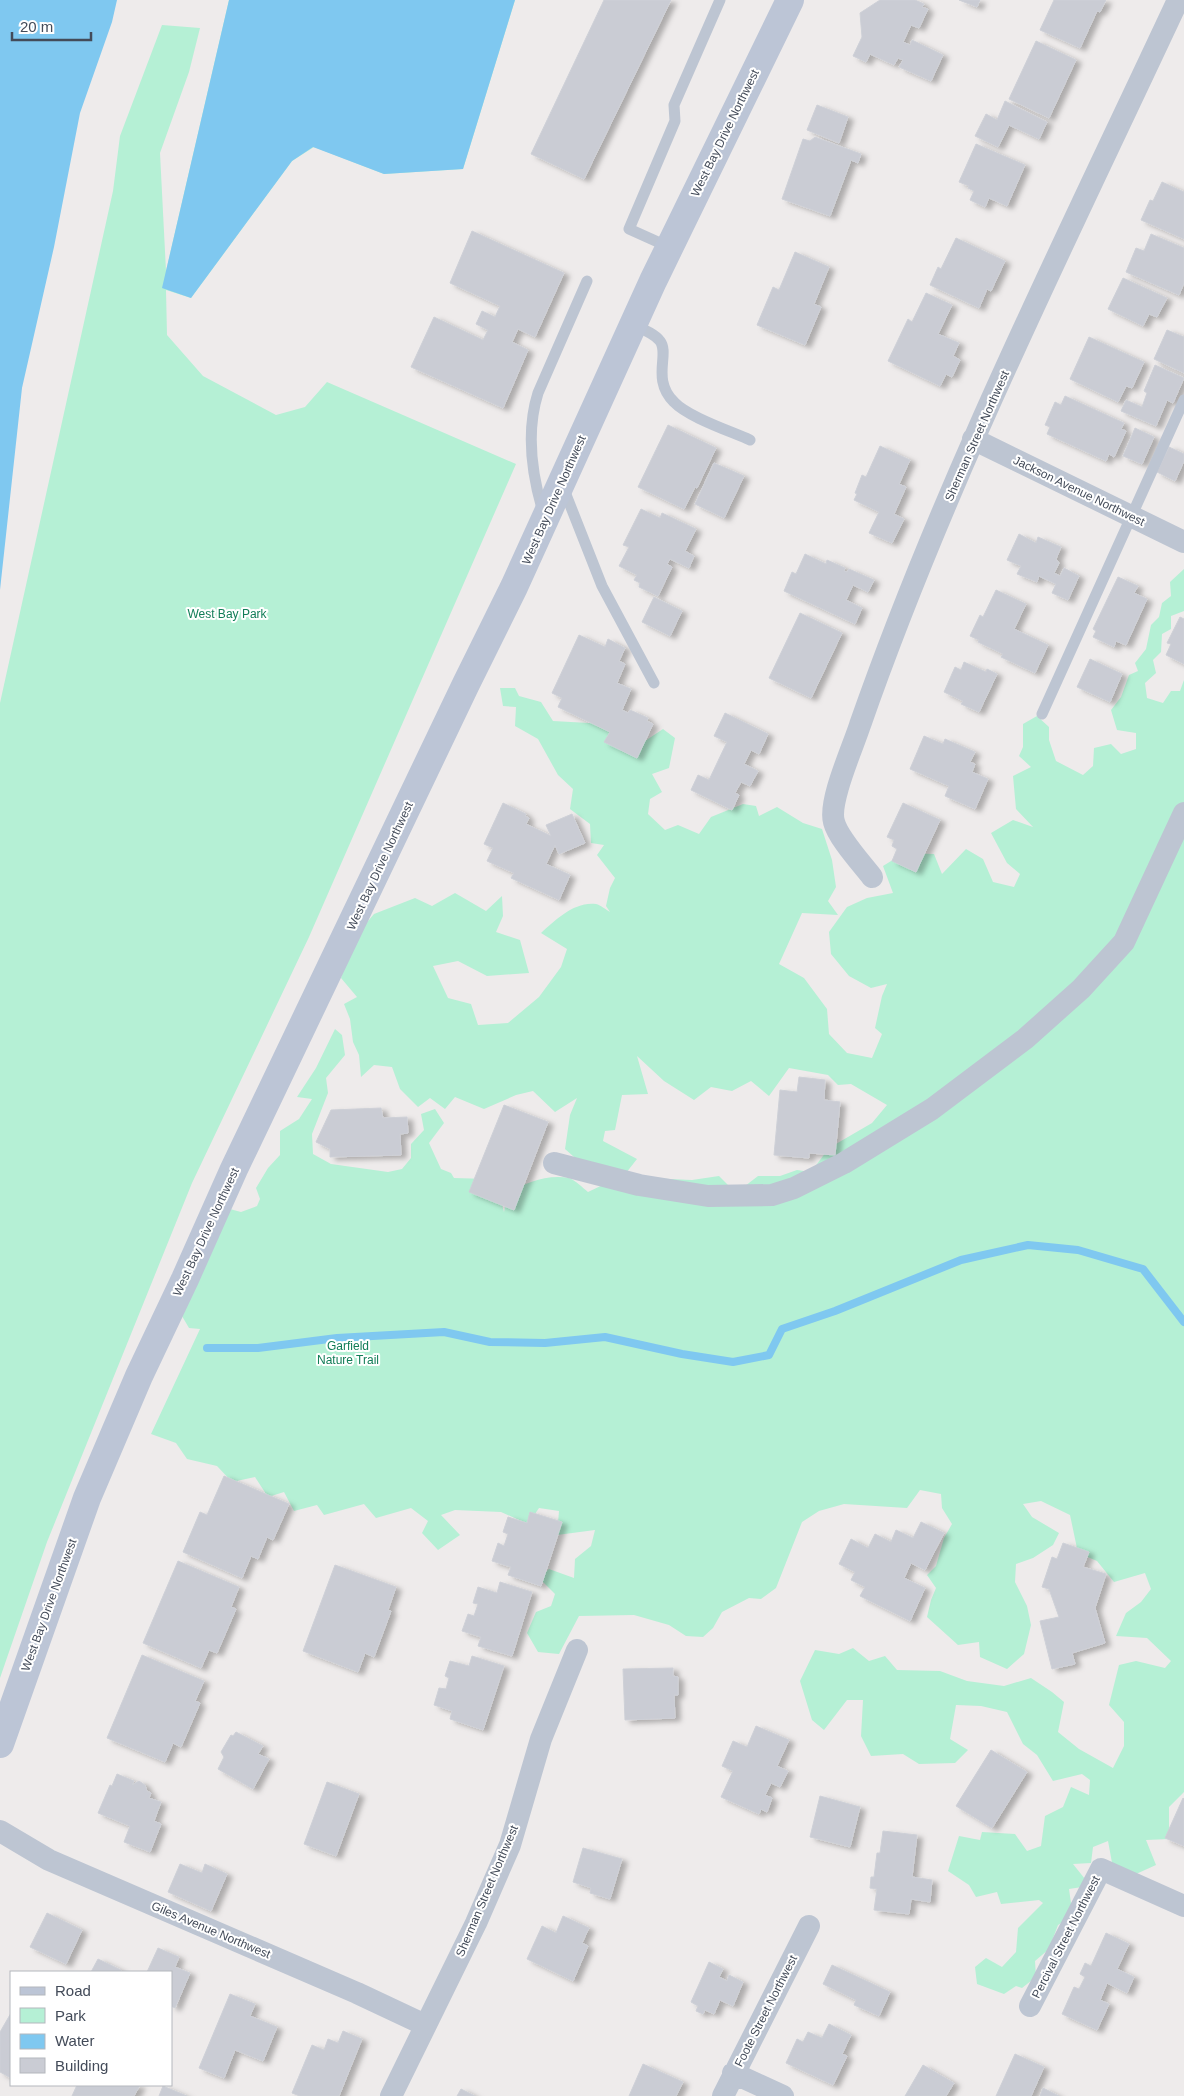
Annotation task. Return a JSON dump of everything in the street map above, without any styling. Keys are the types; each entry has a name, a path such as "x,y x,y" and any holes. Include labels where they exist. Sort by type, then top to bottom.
{"street":[{"name":"West Bay Drive Northwest","path":"0,1744 87,1498 139,1376 234,1169 545,519 669,248 790,0"},
{"name":"Sherman Street Northwest","path":"872,877 849,848 833,822 834,800 876,681 973,439 1178,0"},
{"name":"Jackson Avenue Northwest","path":"973,439 1184,542"},
{"path":"554,1163 639,1185 708,1196 772,1196 794,1188 844,1163 932,1109 1025,1039 1081,989 1124,942 1184,813"},
{"name":"Sherman Street Northwest","path":"391,2096 476,1923 510,1845 541,1739 577,1650"},
{"name":"Giles Avenue Northwest","path":"0,1831 49,1860 357,1993 425,2025"},
{"name":"Percival Street Northwest","path":"1030,2006 1101,1868 1184,1906"},
{"name":"Foote Street Northwest","path":"723,2096 809,1926"},
{"path":"733,2073 783,2096"}],"lane":[{"path":"669,248 629,229 675,121 674,105 720,0"},
{"path":"545,519 534,480 532,411 587,281"},
{"path":"634,324 658,338 662,345 662,384 674,403 688,413 750,440"},
{"path":"1042,714 1184,400"},
{"path":"561,483 602,586 654,682"}],"green space":[{"name":"West Bay Park","path":"229,0 515,0 463,169 384,174 314,147 292,161 191,298 166,290 167,335 203,376 276,415 305,407 327,382 516,464 309,937 192,1183 47,1542 0,1678 0,703 113,191 120,136 162,25 200,28 189,72 160,153 166,271"},
{"name":"Garfield Nature Trail","path":"1184,569 1184,611 1171,616 1171,629 1162,634 1161,652 1153,660 1156,673 1145,683 1147,698 1163,703 1171,691 1180,691 1184,680 1184,1792 1169,1807 1169,1839 1146,1840 1156,1865 1136,1874 1113,1868 1108,1841 1093,1847 1091,1863 1073,1864 1085,1879 1082,1887 1069,1889 1072,1910 1066,1920 1058,1925 1049,1949 1035,1961 1036,1977 1022,1988 1016,1986 1004,1994 977,1984 975,1967 986,1958 1002,1967 1016,1952 1018,1928 1043,1903 1039,1900 1001,1904 997,1892 976,1897 969,1885 948,1871 959,1836 980,1840 982,1832 1015,1834 1027,1851 1041,1846 1045,1816 1063,1807 1071,1787 1089,1795 1090,1780 1082,1774 1053,1781 1037,1755 1023,1744 1007,1712 981,1706 956,1705 950,1739 968,1750 955,1763 919,1764 903,1754 871,1756 861,1736 863,1700 847,1700 824,1730 812,1720 800,1681 815,1650 839,1654 853,1648 869,1661 885,1656 897,1670 940,1671 967,1681 1004,1686 1031,1678 1064,1702 1058,1732 1079,1749 1113,1768 1124,1746 1124,1722 1109,1705 1119,1665 1136,1661 1165,1668 1171,1661 1147,1638 1116,1636 1126,1613 1141,1602 1151,1589 1145,1573 1114,1582 1097,1561 1078,1553 1070,1515 1041,1501 1023,1504 1032,1517 1059,1533 1053,1545 1033,1558 1016,1564 1015,1582 1027,1606 1031,1625 1024,1654 1007,1669 980,1657 979,1642 958,1645 927,1617 936,1588 927,1575 936,1566 944,1538 952,1524 942,1508 941,1494 920,1490 907,1508 844,1504 819,1511 802,1522 776,1588 761,1599 749,1598 722,1612 713,1628 703,1637 686,1636 669,1625 634,1615 579,1616 559,1654 538,1652 527,1633 536,1612 551,1606 555,1594 539,1578 549,1569 574,1578 575,1559 591,1546 595,1530 557,1535 559,1511 539,1508 528,1524 501,1512 455,1510 441,1515 460,1535 438,1550 422,1533 428,1521 411,1508 376,1518 364,1504 324,1515 317,1505 294,1511 284,1492 268,1497 255,1477 232,1482 217,1466 187,1459 176,1443 151,1434 200,1329 189,1328 179,1311 226,1208 241,1212 257,1206 260,1199 256,1188 268,1168 280,1155 280,1131 299,1119 312,1099 297,1097 316,1068 335,1029 342,1035 345,1055 326,1078 328,1093 312,1134 313,1154 331,1164 388,1172 402,1169 411,1158 411,1144 424,1130 421,1114 435,1109 444,1123 429,1143 441,1169 451,1173 454,1178 488,1179 498,1190 504,1212 508,1192 529,1183 553,1177 569,1178 588,1192 609,1182 647,1178 692,1180 719,1176 736,1193 758,1176 780,1176 797,1170 811,1172 829,1148 872,1123 887,1105 851,1084 838,1085 828,1075 789,1068 769,1096 751,1081 732,1091 711,1087 694,1100 664,1081 637,1056 648,1094 622,1095 615,1130 605,1131 603,1141 637,1159 626,1173 582,1164 565,1149 570,1115 577,1098 555,1112 533,1091 516,1095 484,1109 455,1097 445,1109 430,1098 418,1107 400,1089 392,1067 374,1065 361,1077 359,1055 353,1042 350,1019 344,1004 357,997 341,978 352,940 374,914 415,898 432,906 455,893 486,911 502,896 503,916 496,932 520,940 529,973 487,976 458,961 433,966 448,998 471,1004 478,1025 508,1023 539,997 561,967 567,949 541,933 566,912 581,905 596,904 610,912 606,906 610,888 615,878 597,855 604,845 591,843 590,824 570,809 573,789 558,775 538,739 515,726 516,707 503,706 500,688 515,688 519,696 541,702 553,721 607,724 645,741 663,729 675,738 669,768 652,774 662,792 650,799 648,814 665,830 678,825 699,834 711,817 743,804 756,806 759,816 777,807 803,823 822,829 832,860 836,887 828,901 838,915 802,913 779,964 804,978 827,1009 829,1034 847,1053 872,1058 882,1034 875,1028 882,996 887,984 871,988 849,976 831,954 829,932 847,907 867,898 893,893 883,866 904,853 934,854 942,874 966,849 983,859 993,882 1014,887 1020,874 1007,863 991,833 1013,820 1033,827 1016,809 1013,776 1031,767 1019,756 1023,747 1023,724 1037,716 1049,727 1049,740 1056,761 1083,775 1093,766 1094,748 1111,744 1121,754 1136,749 1136,733 1117,730 1111,710 1121,697 1129,675 1138,671 1135,663 1146,649 1151,625 1159,617 1162,603 1171,596 1170,582"}],"water":[{"path":"0,0 117,0 112,22 80,113 54,247 22,388 0,590"},
{"path":"229,0 515,0 463,169 384,174 313,147 292,161 191,298 162,288"}],"building":[{"path":"604,0 671,0 584,179 531,154"},
{"path":"880,0 915,0 924,4 922,7 928,9 919,28 911,25 903,42 910,45 912,40 943,55 931,81 899,67 903,60 898,58 894,65 870,54 866,62 853,56 862,37 860,13"},
{"path":"959,0 980,0 977,7"},
{"path":"1054,0 1106,0 1100,12 1097,11 1080,48 1040,30"},
{"path":"1036,41 1076,60 1049,118 1009,99"},
{"path":"1005,101 1047,122 1039,139 1009,125 998,147 975,136 986,114 997,120"},
{"path":"817,105 848,117 839,143 807,130"},
{"path":"815,137 861,154 858,163 851,160 830,216 782,199 803,139 810,141"},
{"path":"976,144 1025,165 1007,206 989,198 985,207 970,200 974,191 968,188 969,186 959,182"},
{"path":"1162,182 1184,192 1184,239 1141,220 1150,200 1153,201"},
{"path":"472,231 564,273 535,337 518,329 512,342 528,350 503,408 411,367 434,317 483,340 488,330 476,324 482,311 495,317 500,306 450,283"},
{"path":"1151,234 1184,248 1184,283 1179,295 1126,272 1136,248 1144,251"},
{"path":"956,238 1005,261 991,291 987,289 979,308 930,285 938,267 941,269"},
{"path":"795,252 829,267 814,304 821,307 805,345 757,325 773,287 779,290"},
{"path":"1123,278 1167,298 1157,317 1149,314 1143,326 1108,309"},
{"path":"926,293 952,305 938,334 959,343 953,356 960,360 952,377 946,374 940,386 888,361 908,319 912,322"},
{"path":"1167,330 1184,337 1184,373 1154,359"},
{"path":"1089,337 1144,362 1132,388 1126,386 1118,402 1070,379"},
{"path":"1155,365 1184,378 1173,403 1167,400 1156,426 1121,411 1126,400 1142,407 1147,393 1144,391"},
{"path":"1065,396 1124,423 1121,429 1126,431 1114,457 1109,454 1106,461 1047,434 1050,427 1045,425 1055,402 1061,405"},
{"path":"668,425 716,448 697,488 695,487 684,509 638,487"},
{"path":"1135,428 1154,437 1142,464 1123,456"},
{"path":"880,446 910,460 899,484 906,487 894,514 904,519 892,543 869,533 879,512 854,500 862,475 866,477"},
{"path":"1169,447 1184,454 1184,461 1175,481 1157,472"},
{"path":"714,463 744,476 724,518 695,504"},
{"path":"641,509 660,518 662,513 696,529 685,551 694,556 689,568 670,559 667,564 672,567 658,596 639,587 640,583 634,580 637,575 619,566 629,547 623,545"},
{"path":"1019,534 1036,543 1038,537 1061,547 1056,559 1059,563 1054,573 1060,576 1064,568 1079,576 1068,600 1052,593 1056,584 1039,576 1037,582 1017,574 1021,566 1007,560"},
{"path":"805,554 826,564 827,560 845,568 844,571 847,572 849,569 874,580 868,592 853,585 846,600 862,608 855,624 784,591 792,572 796,574"},
{"path":"1118,577 1138,586 1134,593 1147,599 1126,645 1116,641 1114,647 1093,637 1096,631 1093,629"},
{"path":"996,590 1026,604 1014,629 1048,645 1035,673 1001,657 1003,654 970,636 980,615 983,617"},
{"path":"654,597 682,611 670,636 642,622"},
{"path":"800,613 842,633 811,698 769,678"},
{"path":"1180,617 1184,619 1184,664 1166,655 1171,644 1167,643"},
{"path":"579,635 605,647 608,639 625,648 619,661 625,664 617,683 631,689 622,710 628,713 630,710 648,718 647,721 653,724 637,758 604,742 610,732 558,707 562,698 552,693"},
{"path":"1090,659 1122,674 1110,702 1077,687"},
{"path":"964,662 986,672 987,669 997,674 979,712 961,704 963,701 944,692 955,667 961,670"},
{"path":"725,713 768,734 759,754 751,750 744,764 758,771 750,786 741,782 735,793 739,795 732,810 691,790 698,775 709,780 727,742 714,736"},
{"path":"924,736 943,744 945,739 975,752 970,762 975,764 972,772 988,779 975,809 945,796 949,786 910,769"},
{"path":"503,803 526,814 525,816 529,818 526,824 551,836 546,825 572,814 585,843 559,854 555,845 546,864 570,875 559,900 511,878 514,873 487,861 493,848 484,844"},
{"path":"903,803 940,820 916,872 892,861 897,849 892,846 894,840 887,837"},
{"path":"799,1077 825,1080 824,1100 840,1102 835,1155 809,1153 809,1158 774,1155 780,1090 797,1092"},
{"path":"504,1105 548,1122 514,1210 469,1192"},
{"path":"381,1108 383,1118 407,1117 408,1133 400,1134 401,1155 330,1157 330,1149 316,1142 331,1110"},
{"path":"224,1476 289,1504 273,1540 267,1537 258,1559 251,1556 242,1578 183,1552 200,1512 207,1515"},
{"path":"530,1512 562,1522 541,1586 508,1575 511,1567 492,1561 498,1543 504,1546 508,1534 503,1532 508,1517 527,1523"},
{"path":"921,1522 944,1533 925,1570 911,1563 904,1578 925,1588 910,1621 860,1596 865,1587 851,1580 855,1572 839,1564 851,1539 868,1548 875,1534 891,1542 896,1530 913,1538"},
{"path":"1063,1543 1089,1552 1083,1567 1106,1574 1095,1608 1105,1643 1072,1653 1075,1664 1052,1669 1040,1621 1059,1617 1049,1589 1042,1587 1052,1557 1057,1559"},
{"path":"178,1561 239,1587 231,1607 236,1609 217,1653 209,1650 201,1668 143,1643"},
{"path":"335,1565 396,1587 388,1610 391,1611 374,1657 365,1653 358,1672 303,1651"},
{"path":"500,1582 532,1592 512,1656 478,1646 481,1637 462,1631 468,1614 474,1616 478,1604 473,1603 478,1587 497,1593"},
{"path":"142,1655 204,1681 195,1701 200,1703 181,1747 173,1743 165,1762 107,1738"},
{"path":"472,1656 504,1666 483,1730 450,1719 452,1711 434,1705 439,1688 446,1689 449,1678 445,1676 450,1661 469,1666"},
{"path":"673,1668 673,1676 678,1677 678,1695 674,1695 675,1718 625,1720 623,1669"},
{"path":"756,1726 789,1740 777,1766 788,1771 780,1787 771,1783 765,1795 772,1798 767,1812 761,1809 759,1814 721,1797 733,1771 722,1766 733,1741 747,1747"},
{"path":"236,1732 263,1746 258,1754 269,1759 253,1789 218,1769 224,1757 221,1752 231,1735 233,1736"},
{"path":"991,1750 1027,1772 992,1828 956,1806"},
{"path":"117,1774 134,1781 132,1785 139,1781 151,1793 149,1798 161,1802 154,1821 161,1824 150,1852 124,1842 130,1826 98,1813"},
{"path":"327,1782 359,1794 336,1856 304,1844"},
{"path":"820,1796 860,1807 850,1847 810,1837"},
{"path":"1184,1799 1184,1846 1165,1838"},
{"path":"883,1831 917,1835 912,1877 932,1880 930,1902 911,1899 909,1914 874,1910 877,1889 870,1888 871,1877 874,1877 877,1853 880,1853"},
{"path":"583,1848 622,1859 610,1899 590,1893 591,1888 573,1882"},
{"path":"180,1864 202,1873 205,1864 227,1874 211,1911 168,1892"},
{"path":"47,1913 82,1930 66,1964 30,1947"},
{"path":"563,1916 589,1928 582,1943 588,1946 573,1981 527,1959 542,1926 556,1933"},
{"path":"1106,1933 1129,1944 1117,1969 1134,1977 1127,1993 1107,1983 1100,2000 1109,2004 1097,2030 1062,2014 1074,1987 1079,1989 1085,1977 1080,1974 1085,1963 1091,1966"},
{"path":"158,1948 179,1957 175,1967 190,1973 175,2008 172,2006 172,1971 147,1971"},
{"path":"98,1959 121,1970 120,1971 92,1971"},
{"path":"709,1962 723,1969 719,1977 727,1981 729,1975 743,1982 733,2006 720,2000 714,2014 705,2010 703,2014 696,2011 698,2006 691,2002"},
{"path":"832,1965 890,1992 879,2016 854,2005 856,2000 823,1984"},
{"path":"230,1994 255,2004 250,2016 277,2027 263,2061 235,2050 224,2078 199,2068"},
{"path":"10,2015 10,2077 0,2072 0,2032"},
{"path":"829,2024 851,2035 842,2054 847,2056 833,2085 786,2063 797,2039 803,2042 808,2032 822,2038"},
{"path":"343,2031 362,2039 339,2096 300,2096 292,2093 312,2045 324,2050 328,2039 338,2043"},
{"path":"1015,2054 1044,2067 1031,2096 996,2096"},
{"path":"643,2064 683,2082 676,2096 629,2096"},
{"path":"923,2065 954,2083 946,2096 905,2096"},
{"path":"77,2086 139,2086 134,2096 72,2096"},
{"path":"163,2086 187,2096 159,2096"},
{"path":"1043,2088 1059,2096 1040,2096"},
{"path":"461,2089 475,2096 457,2096"}],"waterway":[{"path":"207,1348 258,1348 337,1338 444,1332 490,1342 545,1343 605,1337 682,1354 733,1362 769,1355 782,1329 835,1311 961,1260 1028,1245 1078,1250 1143,1269 1184,1322"}]}
